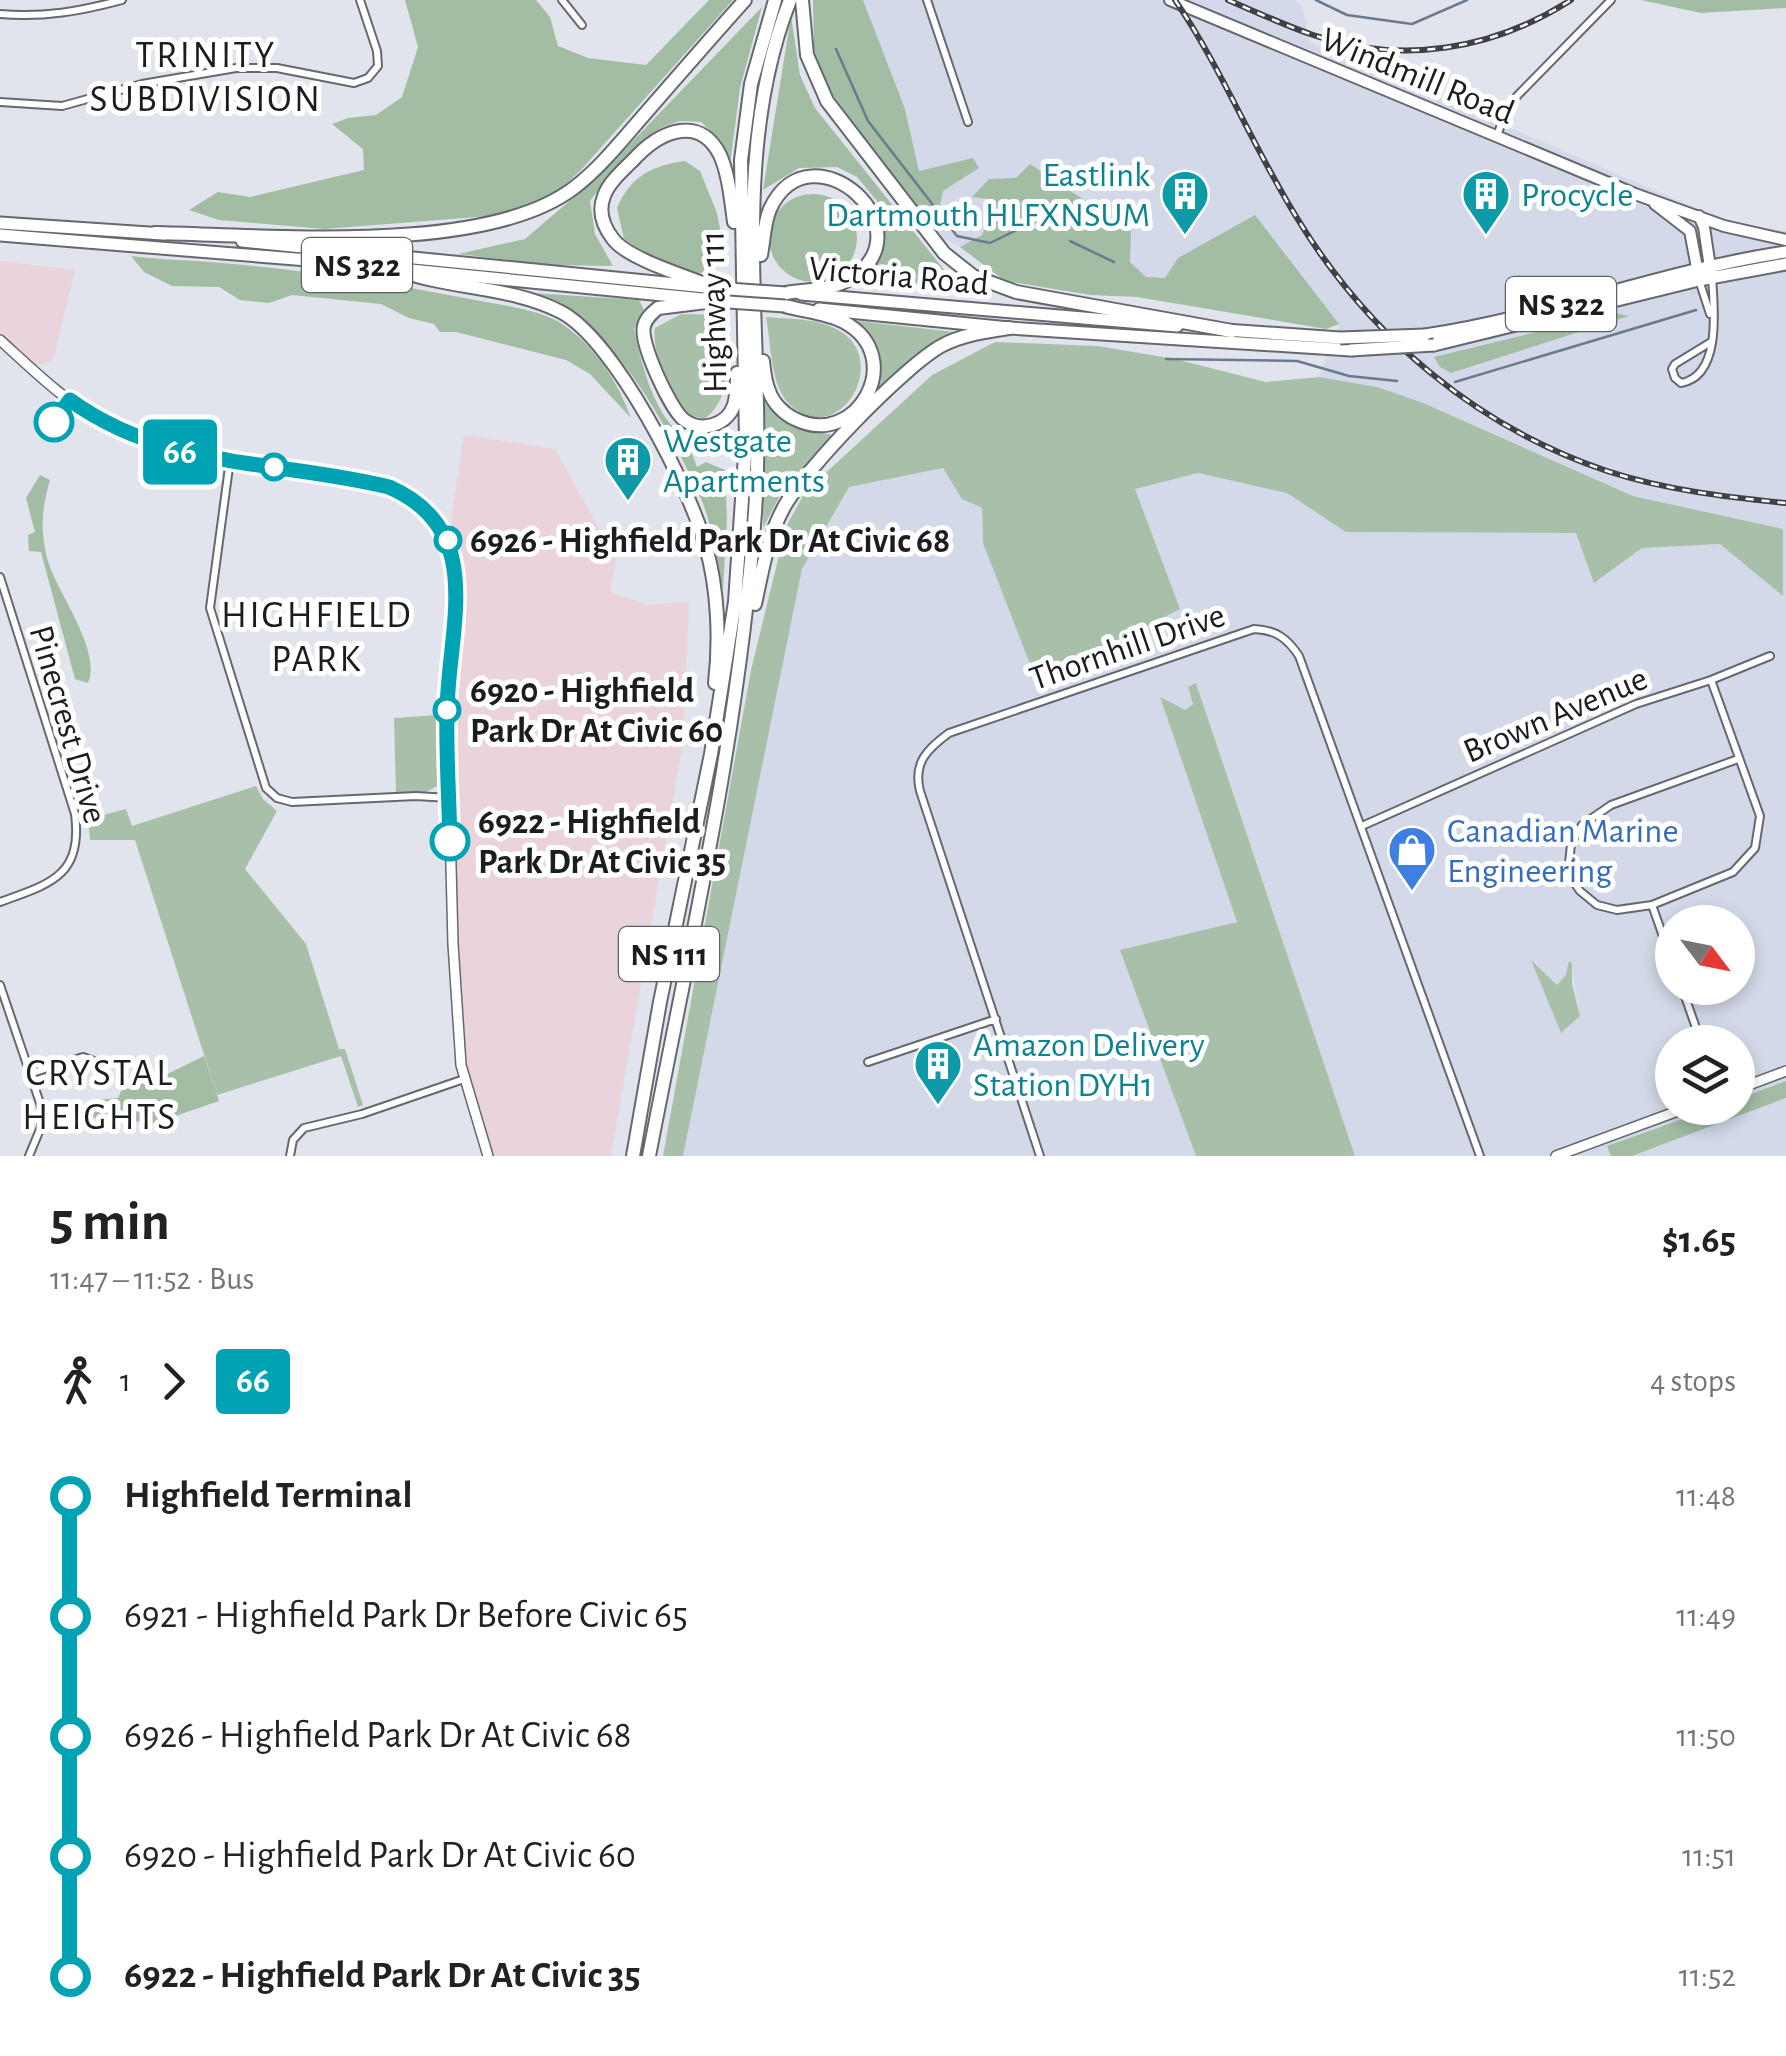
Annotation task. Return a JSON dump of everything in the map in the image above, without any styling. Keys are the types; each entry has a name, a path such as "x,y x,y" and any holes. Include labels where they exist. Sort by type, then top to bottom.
{"highway":[{"path":"156,233 364,237 473,227 519,218 556,201 594,171 745,0"},
{"name":"Highway 111","path":"633,1156 660,1002 712,754 736,602 746,441 740,160 754,73 775,0"},
{"name":"Highway 111","path":"650,1156 742,660 756,508 757,131 765,80 790,0"},
{"path":"802,0 807,55 827,101 930,238 957,265 992,285 1016,292 1232,330"},
{"path":"715,294 620,247 604,223 601,214 606,191 658,137 686,131 705,138 716,148 725,170 742,273"},
{"path":"755,297 767,218 776,199 790,186 814,178 848,186 863,197 874,215 874,246 866,264 840,284 785,300"},
{"path":"393,268 418,278 520,296 560,312 587,329 609,355 670,462 692,506 706,548 716,595 716,670 708,734 712,754"},
{"path":"715,294 664,306 644,326 644,344 682,418 698,426 712,426 732,411 744,336"},
{"path":"756,323 769,391 784,412 816,425 847,417 862,404 872,387 871,351 858,333 840,320 785,300"},
{"path":"742,660 767,548 796,486 903,376 940,346 970,334 1010,328"}],"main road":[{"name":"Windmill Road","path":"1170,0 1646,197 1734,229 1786,240"},
{"name":"Windmill Road","path":"1646,197 1690,231 1704,273"},
{"path":"1699,216 1704,273"},
{"name":"Victoria Road","path":"0,222 156,233 715,294"},
{"name":"Victoria Road","path":"0,235 785,300 1340,338 1429,340"},
{"name":"Victoria Road","path":"785,300 1010,328 1350,350 1429,340 1786,252"},
{"name":"Victoria Road","path":"1704,273 1786,264"}],"street":[{"path":"0,14 37,17 122,0"},
{"path":"0,102 62,106 142,84 236,68 277,68 354,83 368,78 378,66 360,0"},
{"path":"562,0 582,25"},
{"path":"928,0 968,122"},
{"path":"1497,136 1505,113 1517,96 1611,0"},
{"path":"1704,273 1713,320"},
{"path":"1704,273 1713,320 1711,342 1704,367 1696,378 1682,383 1674,378 1675,364 1711,342"},
{"path":"0,340 50,385 100,421 156,445 389,487 419,504 442,530 453,554 456,573 447,708 454,944 464,1079 488,1156"},
{"path":"230,460 210,608 266,788 277,798 292,802 449,798"},
{"name":"Pinecrest Drive","path":"0,577 75,814 78,836 76,849 58,878 0,902"},
{"name":"Thornhill Drive","path":"1040,1156 916,776 929,748 949,733 1254,629 1288,640 1299,656 1480,1156"},
{"name":"Brown Avenue","path":"1362,826 1636,704 1770,656"},
{"path":"1711,680 1760,816 1755,848 1733,872 1652,906 1617,910 1597,905 1580,892 1570,864 1571,844 1582,824 1611,805 1738,759"},
{"path":"1652,906 1655,914"},
{"path":"0,986 42,1109 41,1127 29,1156"},
{"path":"868,1062 996,1019"},
{"path":"32,1073 83,1057 104,1065"},
{"path":"1755,1082 1786,1071"},
{"path":"290,1156 292,1140 304,1128 362,1114 464,1079"},
{"path":"1556,1156 1655,1119"}],"shaded area":[{"path":"863,0 1295,0 1302,6 1310,42 1733,224 1786,231 1786,1081 1755,1093 1755,1025 1655,1025 1655,1125 1667,1125 1608,1146 1611,1156 1355,1156 1197,684 1193,704 1184,710 1160,698 1237,922 1121,951 1196,1156 683,1156 802,569 849,487 943,468 962,499 982,508 983,543 1134,488 1198,473 1287,493 1346,532 1577,533 1594,583 1642,548 1720,544 1783,595 1783,529 1633,496 1421,402 1377,387 1319,377 1339,324 1255,216 1165,279 1146,277 1016,178 973,197 997,200 982,235 960,247 934,234 943,191 978,168 973,158 919,171 905,109","holes":["1570,961 1580,1016 1561,1033 1535,962 1557,986 1567,975"]},
{"path":"0,261 75,270 53,361 28,367 0,344"},
{"path":"464,435 555,449 616,559 610,592 647,605 689,602 683,743 611,1156 486,1156 461,1074 446,708 455,584 452,514"},
{"path":"1786,1098 1786,1156 1632,1156 1715,1125 1755,1125 1758,1109"}],"green space":[{"path":"405,0 536,0 550,17 558,46 588,58 646,65 709,0 733,0 580,171 554,195 526,208 490,216 324,229 219,220 189,210 218,192 250,197 364,170 363,149 332,124 376,115 402,97 418,47"},
{"path":"813,0 863,0 905,109 919,171 973,158 979,168 943,191 934,234 825,84 814,50"},
{"path":"1641,0 1786,0 1786,8 1701,13"},
{"path":"762,7 740,88 729,172 719,139 701,122 677,122 639,143 590,201 595,234 613,266 551,265 458,254 525,239 600,175"},
{"path":"791,16 800,75 815,108 961,291 861,281 882,252 886,212 857,177 837,167 799,168 763,190"},
{"path":"685,161 700,171 717,213 726,259 697,275 661,264 624,239 617,208 628,188 644,174"},
{"path":"1030,164 1131,231 1130,262 1146,277 1165,278 1178,258 1255,215 1339,324 1326,329 1137,297 1091,295 1005,281 960,247 982,235 996,200 972,197 989,179 1016,178"},
{"path":"813,194 838,201 850,213 857,238 850,263 838,275 813,282 788,275 776,263 769,238 776,213 788,201"},
{"path":"131,256 346,278 540,314 572,331 593,352 619,390 631,418 590,374 566,360 456,332 440,332 434,324 409,318 381,304 292,295 269,303 240,300 219,287 172,286 144,272"},
{"path":"532,293 639,300 644,310 634,329 654,398 678,432 699,443 690,448 697,467 706,462 725,470 723,590 702,501 650,402 597,334 574,314"},
{"path":"1615,313 1629,316 1451,373 1440,367 1434,357"},
{"path":"681,314 723,315 724,386 721,399 704,419 689,415 675,400 656,349 655,328"},
{"path":"766,317 818,322 852,341 860,358 860,376 854,394 842,408 827,416 809,416 783,397 775,375"},
{"path":"857,321 955,332 912,363 874,398 877,357"},
{"path":"995,342 1098,346 1175,359 1266,382 1319,377 1377,387 1421,402 1633,496 1783,529 1783,596 1720,544 1642,548 1594,583 1576,533 1346,532 1287,493 1198,473 1135,489 1180,609 1037,682 983,543 982,508 962,499 943,468 849,487 802,569 683,1156 663,1156 751,670 786,527 805,492 932,375"},
{"path":"764,402 795,427 833,435 783,490 763,528"},
{"path":"40,475 50,480 43,519 47,558 84,637 91,669 88,683 75,679 41,552 29,551 28,535 35,532 26,498"},
{"path":"1196,683 1355,1156 1196,1156 1120,950 1237,922 1160,697 1185,710 1193,704 1188,687"},
{"path":"438,715 439,785 424,793 396,792 394,718"},
{"path":"256,786 263,799 277,811 245,869 306,944 339,1049 345,1049 363,1105 358,1107 341,1056 217,1095 135,840 90,840 88,819 126,809 132,826"},
{"path":"1531,960 1557,985 1566,975 1569,961 1572,963 1572,984 1580,1016 1561,1033"},
{"path":"204,1056 219,1101 155,1123 82,1117 88,1101 118,1098 123,1087 149,1083"},
{"path":"1786,1081 1786,1098 1755,1110 1755,1093"},
{"path":"1666,1125 1714,1125 1632,1156 1611,1156 1607,1146"}],"waterway":[{"path":"1316,0 1347,15 1412,24 1467,0"},
{"path":"836,49 868,121 957,236 990,243 1027,225"},
{"path":"1070,241 1114,262"},
{"path":"1455,382 1696,310"},
{"path":"1166,359 1297,361 1349,376 1397,381"}],"railway":[{"path":"1175,0 1208,53 1281,191 1326,261 1357,301 1430,372 1513,430 1607,471 1673,488 1786,503"},
{"path":"1228,0 1302,31 1346,44 1413,50 1479,41 1510,31 1571,0"}],"bus line":[{"name":"66","path":"54,422 70,400 100,421 179,452 389,487 419,504 434,519 448,542 456,573 447,708 450,841"}],"place":[{"name":"Eastlink Dartmouth HLFXNSUM","path":"1185,236"},
{"name":"Procycle","path":"1486,236"},
{"name":"Westgate Apartments","path":"628,502"},
{"name":"6926 - Highfield Park Dr At Civic 68","path":"448,540"},
{"name":"6920 - Highfield Park Dr At Civic 60","path":"447,710"},
{"name":"6922 - Highfield Park Dr At Civic 35","path":"450,841"},
{"name":"Canadian Marine Engineering","path":"1412,892"},
{"name":"Amazon Delivery Station DYH1","path":"938,1106"}],"district":[{"name":"TRINITY SUBDIVISION","path":"206,76"},
{"name":"HIGHFIELD PARK","path":"317,636"},
{"name":"CRYSTAL HEIGHTS","path":"100,1094"}]}
